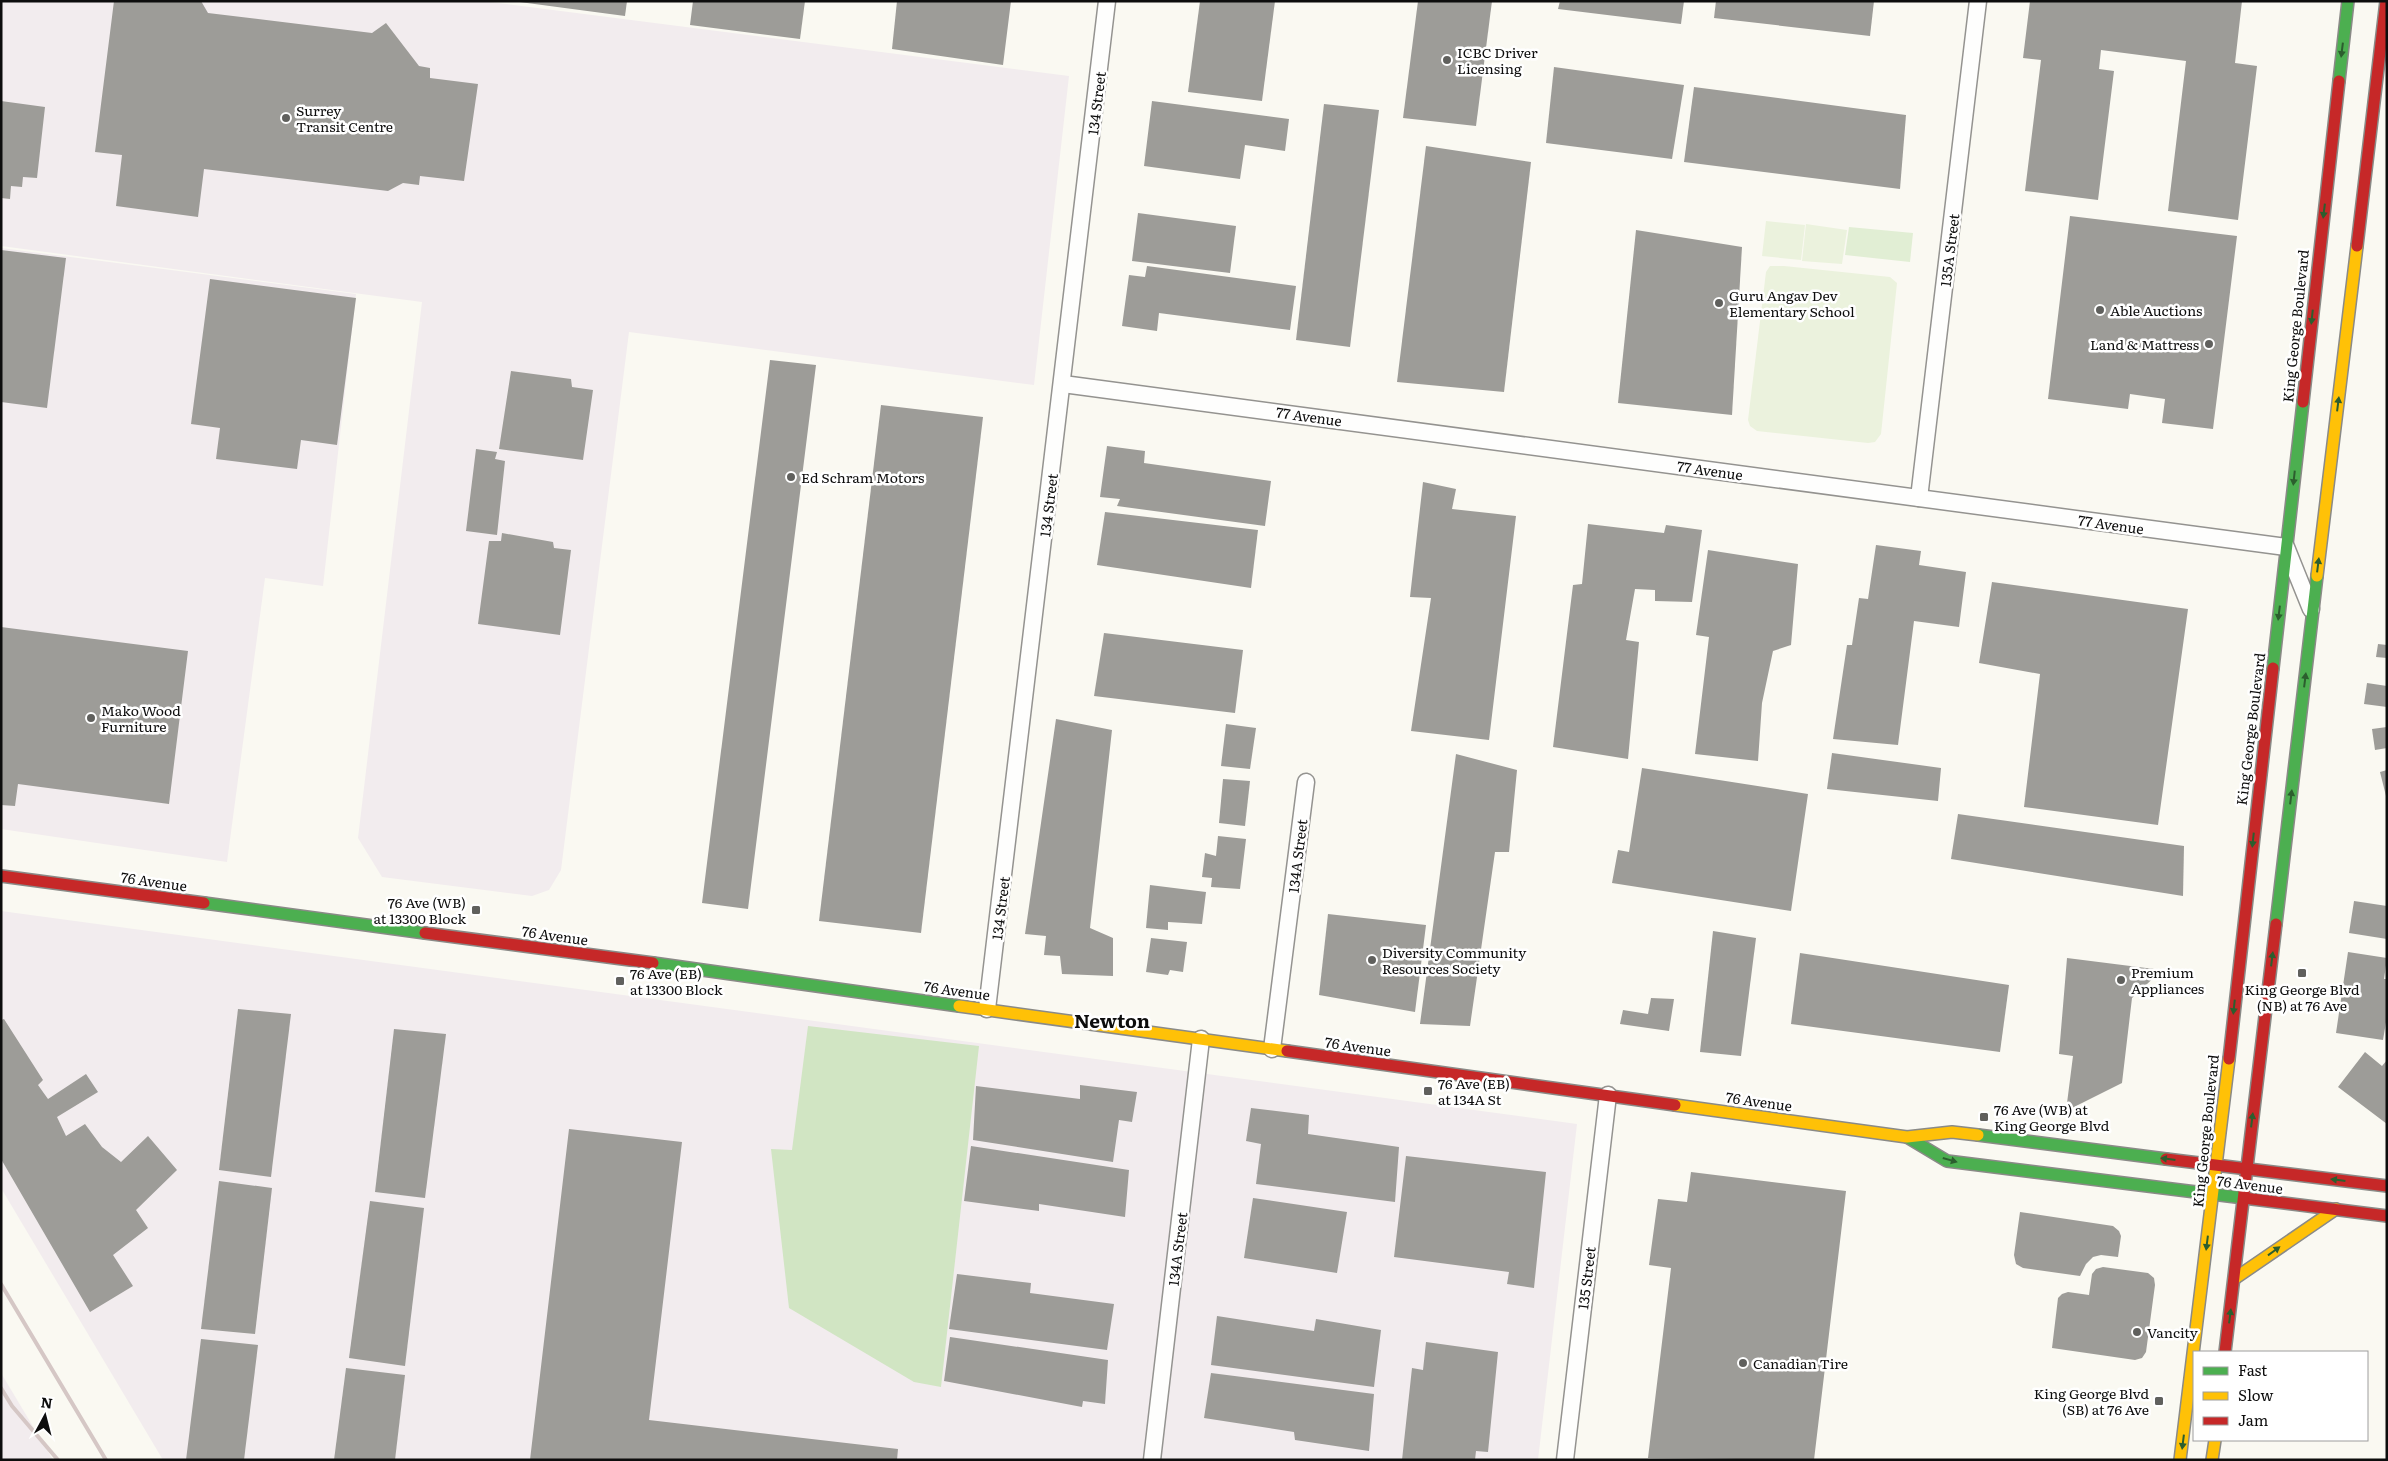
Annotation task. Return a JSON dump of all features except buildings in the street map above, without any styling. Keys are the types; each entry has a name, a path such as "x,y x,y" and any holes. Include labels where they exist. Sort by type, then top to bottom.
{"main road":[{"name":"King George Boulevard","path":"2194,1351 2213,1194 2348,1"},
{"path":"2225,1351 2386,1"},
{"name":"76 Avenue","path":"1,876 987,1009 1907,1137 1952,1132 2387,1186"},
{"name":"76 Avenue","path":"1907,1137 1947,1160 2387,1216"},
{"path":"2234,1279 2336,1209"},
{"name":"King George Boulevard","path":"2180,1460 2193,1355"},
{"path":"2212,1460 2215,1441"}],"street":[{"name":"134 Street","path":"987,1009 1063,384 1107,1"},
{"name":"135A Street","path":"1919,498 1978,1"},
{"name":"77 Avenue","path":"1063,384 2286,547"},
{"path":"2286,547 2313,614"},
{"name":"134A Street","path":"1272,1049 1306,782"},
{"name":"134A Street","path":"1152,1460 1201,1039"},
{"name":"135 Street","path":"1565,1460 1608,1095"}],"shaded area":[{"name":"Surrey Transit Centre","path":"1,1 482,1 1069,76 1034,385 629,332 561,870 549,890 532,896 382,877 358,838 422,302 1,246"},
{"path":"1,248 356,294 323,586 265,578 227,862 1,829"},
{"path":"1,911 1577,1124 1538,1460 163,1460 1,1188"},
{"path":"1,1373 53,1460 1,1460"}],"green space":[{"path":"1766,221 1805,225 1801,260 1762,256"},
{"path":"1806,224 1847,230 1842,264 1802,261"},
{"path":"1849,227 1913,233 1910,262 1845,255"},
{"path":"1770,266 1890,277 1897,283 1881,434 1875,442 1868,443 1757,431 1750,426 1748,420 1766,272"},
{"path":"808,1026 979,1046 941,1387 914,1382 789,1308 771,1149 792,1150"}],"railway":[{"path":"1,1284 106,1460"},
{"path":"1,1388 12,1406 58,1460"}],"traffic: fast":[{"path":"2339,81 2348,1"},
{"path":"2273,668 2303,402"},
{"path":"2276,924 2317,576"},
{"path":"204,903 425,933"},
{"path":"653,963 959,1006"},
{"path":"1978,1135 2166,1159"},
{"path":"1907,1137 1947,1161 2244,1198"}],"traffic: slow":[{"path":"2317,576 2357,246"},
{"path":"959,1006 1287,1051"},
{"path":"2193,1351 2229,1059"},
{"path":"1675,1105 1907,1137 1952,1132 1978,1135"},
{"path":"2234,1279 2336,1209"},
{"path":"2180,1460 2193,1354"},
{"path":"2212,1460 2215,1441"}],"traffic: jam":[{"path":"2357,246 2386,1"},
{"path":"2303,402 2339,81"},
{"path":"2229,1059 2273,668"},
{"path":"1,876 204,903"},
{"path":"2225,1351 2276,924"},
{"path":"425,933 653,963"},
{"path":"1287,1051 1675,1105"},
{"path":"2166,1159 2387,1186"},
{"path":"2244,1198 2387,1216"}],"place":[{"name":"ICBC Driver Licensing","path":"1447,60"},
{"name":"Surrey Transit Centre","path":"286,118"},
{"name":"Guru Angav Dev Elementary School","path":"1719,303"},
{"name":"Able Auctions","path":"2100,310"},
{"name":"Land & Mattress","path":"2209,344"},
{"name":"Ed Schram Motors","path":"791,477"},
{"name":"Mako Wood Furniture","path":"91,718"},
{"name":"76 Ave (WB) at 13300 Block","path":"476,910"},
{"name":"Diversity Community Resources Society","path":"1372,960"},
{"name":"King George Blvd (NB) at 76 Ave","path":"2302,973"},
{"name":"Premium Appliances","path":"2121,980"},
{"name":"76 Ave (EB) at 13300 Block","path":"620,981"},
{"name":"76 Ave (EB) at 134A St","path":"1428,1091"},
{"name":"76 Ave (WB) at King George Blvd","path":"1984,1117"},
{"name":"Vancity","path":"2137,1332"},
{"name":"Canadian Tire","path":"1743,1363"},
{"name":"King George Blvd (SB) at 76 Ave","path":"2159,1401"}],"district":[{"name":"Newton","path":"1112,1020"}]}
